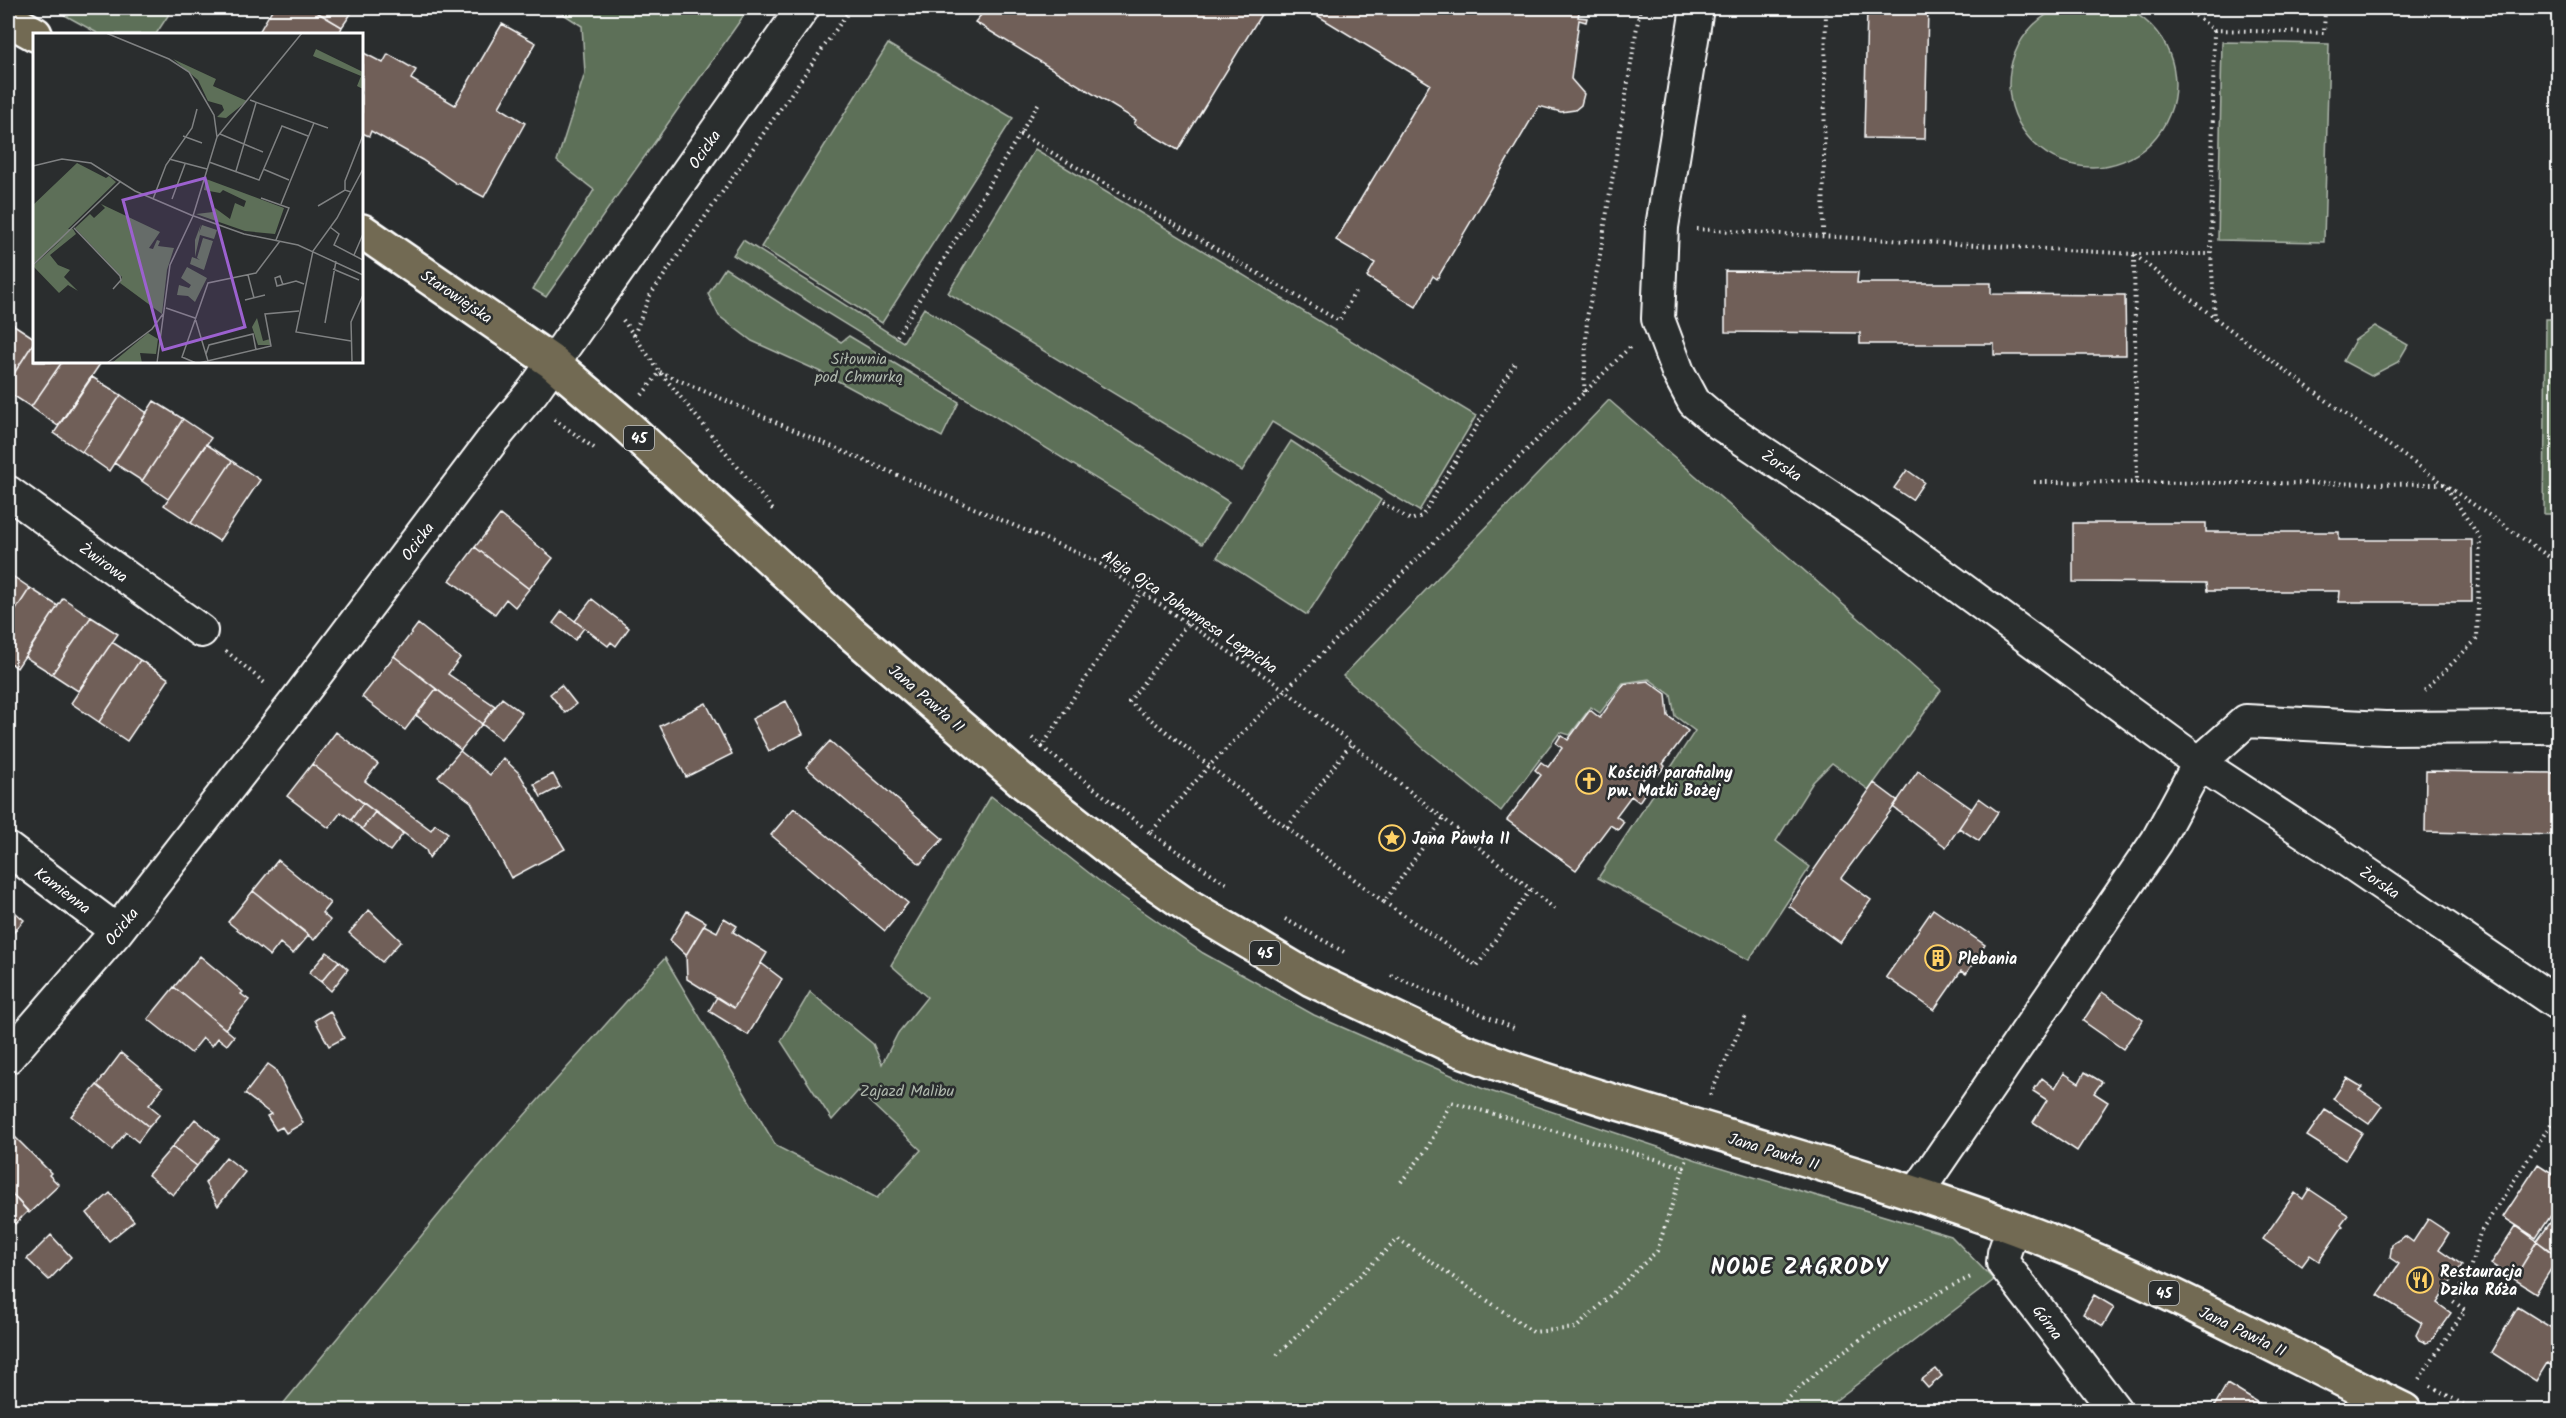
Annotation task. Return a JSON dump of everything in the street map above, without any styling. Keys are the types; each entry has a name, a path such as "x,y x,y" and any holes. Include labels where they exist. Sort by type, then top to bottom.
{"main road":[{"path":"8,18 33,33"},
{"name":"Starowiejska","path":"363,232 552,362"},
{"name":"Jana Pawła II","path":"552,362 621,421 850,632 1026,784 1131,866 1190,907 1311,979 1461,1050 1521,1072 1916,1194 2013,1227 2114,1269 2404,1410"}],"street":[{"name":"Ocicka","path":"8,1057 117,931 293,705 494,438 533,391 803,8"},
{"name":"Żorska","path":"1697,8 1662,227 1658,319 1678,372 1694,402 1720,424 1891,537 2199,763 2339,854 2559,1004"},
{"name":"Żwirowa","path":"8,492 201,631"},
{"path":"1916,1194 2157,841 2199,763 2246,721 2385,728 2559,727"},
{"name":"Kamienna","path":"8,849 117,931"},
{"path":"2003,1263 2013,1227"},
{"name":"Górna","path":"2003,1263 2115,1410"}],"path":[{"path":"634,335 649,297 851,8"},
{"path":"1584,392 1587,317 1599,261 1640,8"},
{"path":"1823,235 1826,8"},
{"path":"2186,8 2214,30 2324,33 2325,8"},
{"path":"2214,30 2211,254 2215,320"},
{"path":"897,336 1040,101"},
{"path":"1020,134 1339,321 1355,292"},
{"path":"1662,227 2134,254 2211,254"},
{"path":"2134,254 2215,320 2444,484 2559,563"},
{"path":"2134,254 2137,484"},
{"path":"603,292 660,372 780,518"},
{"path":"1150,833 1210,765 1658,319"},
{"path":"1382,503 1411,520 1422,516 1516,361"},
{"name":"Aleja Ojca Johannesa Leppicha","path":"660,372 1096,561 1285,690 1556,910"},
{"path":"2034,482 2444,484"},
{"path":"2385,728 2477,639 2480,538 2444,484"},
{"path":"1042,747 1141,592"},
{"path":"1187,624 1129,702 1287,828 1384,902 1477,966 1530,890"},
{"path":"201,631 293,705"},
{"path":"1024,732 1150,833 1232,888"},
{"path":"1287,828 1351,744"},
{"path":"1384,902 1443,819"},
{"path":"1280,916 1348,954"},
{"path":"1390,974 1518,1030"},
{"path":"1699,1092 1710,1096 1746,1016"},
{"path":"1401,1182 1427,1149 1451,1102 1684,1167"},
{"path":"2419,1380 2464,1310 2453,1301 2470,1269 2480,1233 2559,1113"},
{"path":"1277,1355 1398,1239 1533,1332 1576,1328 1657,1251 1689,1152"},
{"path":"1777,1410 1804,1382 1872,1332 1935,1293 2003,1263"}],"green space":[{"path":"2092,1 2124,8 2138,15 2150,26 2161,38 2168,52 2175,84 2168,116 2161,130 2150,142 2138,153 2124,160 2092,167 2060,160 2046,153 2034,142 2023,130 2016,116 2009,84 2016,52 2023,38 2034,26 2046,15 2060,8"},
{"path":"52,8 173,8 157,33 97,33"},
{"path":"554,8 749,8 546,297 533,289 594,190 557,161 585,73 582,26"},
{"path":"2222,42 2329,44 2324,242 2218,240"},
{"path":"888,44 1013,118 882,323 761,247"},
{"path":"1035,149 1476,416 1419,511 1272,422 1242,471 948,293"},
{"path":"743,240 903,342 924,308 1229,502 1202,544 733,255"},
{"name":"Siłownia pod Chmurką","path":"725,268 841,342 849,336 959,402 942,437 823,373 752,341 719,316 708,294"},
{"path":"2546,319 2558,319 2558,514 2544,514"},
{"path":"2375,326 2408,345 2398,362 2371,376 2343,361 2355,340"},
{"path":"1609,400 1941,690 1869,790 1832,763 1813,782 1776,841 1810,867 1749,960 1598,878 1695,731 1675,716 1671,695 1649,679 1623,683 1600,713 1591,707 1570,735 1560,732 1501,811 1423,748 1343,676"},
{"path":"1291,441 1381,500 1307,615 1217,557"},
{"name":"Zajazd Malibu","path":"991,796 1098,880 1203,953 1314,1015 1481,1088 1697,1160 1951,1236 1994,1280 1823,1410 278,1410 473,1173 665,958 776,1146 877,1198 921,1150 858,1091 832,1120 781,1041 810,992 873,1044 882,1064 898,1033 927,997 891,965"}],"building":[{"path":"273,8 310,8 342,27 339,33 259,33"},
{"path":"310,8 355,8 342,27"},
{"path":"987,8 1265,8 1178,150 1134,124 1136,120 975,22"},
{"path":"1305,8 1580,8 1578,17 1587,18 1586,22 1579,20 1571,79 1584,94 1581,105 1575,110 1561,112 1539,106 1437,279 1433,276 1416,307 1367,277 1375,263 1336,240 1430,84"},
{"path":"1867,8 1928,8 1925,139 1864,138"},
{"path":"502,24 536,43 499,107 525,123 484,197 457,184 422,160 371,131 369,136 363,133 363,53 383,63 388,54 416,70 411,79 455,105"},
{"path":"1725,271 1858,272 1857,283 1991,283 1991,294 2125,295 2126,355 1994,355 1994,344 1860,344 1860,333 1725,332"},
{"path":"8,321 33,337 33,344 8,383"},
{"path":"33,344 33,363 61,363 31,407 8,392 8,383"},
{"path":"61,363 100,364 58,426 31,407"},
{"path":"92,377 121,395 82,452 54,433"},
{"path":"121,395 147,413 109,471 82,452"},
{"path":"154,401 183,419 142,481 114,463"},
{"path":"183,419 211,438 168,499 142,481"},
{"path":"206,444 232,461 191,523 164,505"},
{"path":"232,461 260,480 219,541 191,523"},
{"path":"1907,470 1924,482 1912,500 1894,488"},
{"path":"500,515 553,558 529,589 475,547"},
{"path":"2073,523 2206,523 2206,532 2339,532 2339,540 2472,540 2472,602 2339,602 2340,591 2207,591 2206,583 2073,582"},
{"path":"475,547 529,589 515,607 506,599 495,614 450,580"},
{"path":"8,573 30,588 8,622"},
{"path":"30,588 58,606 17,668 8,661 8,622"},
{"path":"63,598 91,617 52,674 25,657"},
{"path":"592,599 629,628 616,646 611,642 608,646 575,621"},
{"path":"562,611 584,628 575,640 553,623"},
{"path":"91,617 118,634 78,691 52,674"},
{"path":"418,624 460,658 448,674 495,706 482,724 394,656"},
{"path":"112,642 140,660 99,722 71,703"},
{"path":"394,656 436,689 405,730 362,697"},
{"path":"140,660 169,679 127,741 99,722"},
{"name":"Kościół parafialny pw. Matki Bożej","path":"1648,681 1666,694 1668,716 1688,731 1663,764 1665,766 1658,775 1650,770 1637,787 1645,793 1639,802 1631,796 1616,816 1624,822 1618,830 1610,825 1576,870 1507,820 1541,775 1535,770 1541,762 1548,767 1562,748 1556,743 1561,735 1568,740 1590,710 1600,718 1624,684"},
{"path":"561,685 576,704 565,713 550,694"},
{"path":"436,689 482,724 461,750 416,715"},
{"path":"502,698 522,713 501,739 482,724"},
{"path":"786,701 803,734 769,751 752,719"},
{"path":"706,703 732,754 686,777 660,726"},
{"path":"336,732 378,764 365,781 431,830 435,824 448,833 429,858 426,850 312,764"},
{"path":"830,741 943,839 920,864 806,767"},
{"path":"460,751 490,775 503,758 519,773 565,849 511,878 471,802 438,777"},
{"path":"312,764 363,803 351,820 341,812 329,828 287,796"},
{"path":"1918,771 1972,809 1946,847 1893,807"},
{"path":"2426,771 2557,773 2558,841 2557,835 2425,832"},
{"path":"553,774 560,787 541,797 534,784"},
{"path":"1874,783 1898,801 1841,878 1871,900 1840,943 1789,906"},
{"path":"1979,798 1998,812 1979,841 1959,828"},
{"path":"363,803 375,812 362,829 351,820"},
{"path":"794,808 908,903 885,931 771,835"},
{"path":"375,812 403,834 390,851 362,829"},
{"path":"278,860 330,903 322,913 330,920 314,940 253,891"},
{"path":"253,891 309,935 293,954 280,943 270,956 228,922"},
{"path":"8,906 24,920 8,939"},
{"name":"Plebania","path":"1933,909 1985,945 1966,974 1961,971 1934,1010 1886,977"},
{"path":"369,910 401,941 382,962 349,933"},
{"path":"687,911 706,922 686,955 670,940"},
{"path":"724,918 737,926 733,932 767,953 734,1008 687,979 686,955 704,925 717,932"},
{"path":"327,952 339,961 321,982 309,973"},
{"path":"200,956 243,992 241,994 249,1000 225,1029 174,987"},
{"path":"339,961 348,969 331,991 321,982"},
{"path":"761,963 782,979 748,1035 709,1011 717,997 734,1008"},
{"path":"174,987 234,1036 227,1045 218,1038 212,1046 203,1038 191,1053 148,1019"},
{"path":"2102,992 2143,1020 2123,1049 2083,1021"},
{"path":"330,1011 344,1038 329,1046 315,1020"},
{"path":"121,1053 163,1087 149,1105 160,1114 149,1127 97,1085"},
{"path":"268,1064 275,1069 303,1123 286,1133 282,1127 276,1130 267,1116 271,1114 245,1094"},
{"path":"2085,1072 2102,1082 2094,1093 2108,1102 2077,1151 2033,1122 2047,1100 2033,1091 2042,1078 2055,1088 2064,1073 2079,1083"},
{"path":"2347,1078 2362,1087 2359,1090 2382,1106 2369,1124 2333,1099"},
{"path":"97,1085 149,1127 138,1142 126,1132 112,1150 71,1116"},
{"path":"2325,1110 2362,1133 2345,1160 2307,1136"},
{"path":"195,1119 219,1139 197,1166 172,1147"},
{"path":"12,1134 51,1173 49,1175 59,1185 29,1213 8,1190 8,1139"},
{"path":"172,1147 197,1166 173,1195 148,1175"},
{"path":"226,1157 245,1172 218,1206 205,1183"},
{"path":"2538,1164 2558,1177 2558,1205 2536,1238 2503,1217"},
{"path":"2309,1189 2348,1215 2319,1261 2310,1255 2302,1266 2263,1239 2295,1193 2303,1199"},
{"path":"8,1190 28,1211 15,1224 8,1217"},
{"path":"110,1193 134,1221 109,1241 87,1213"},
{"path":"2558,1212 2558,1256 2537,1241"},
{"name":"Restauracja Dzika Róża","path":"2428,1219 2449,1233 2439,1249 2462,1265 2437,1303 2451,1313 2431,1341 2426,1343 2419,1340 2416,1335 2422,1323 2378,1295 2399,1264 2390,1258 2392,1244 2405,1236 2413,1242"},
{"path":"2516,1226 2537,1241 2514,1279 2491,1264"},
{"path":"51,1235 71,1257 49,1280 27,1259"},
{"path":"2537,1241 2558,1258 2536,1293 2514,1279"},
{"path":"2094,1295 2114,1307 2103,1326 2083,1314"},
{"path":"2518,1307 2558,1332 2558,1369 2547,1363 2536,1381 2491,1352"},
{"path":"1936,1369 1942,1376 1928,1388 1921,1380"},
{"path":"2227,1384 2270,1410 2212,1410"}],"place":[{"name":"Kościół parafialny pw. Matki Bożej","path":"1589,781"},
{"name":"Jana Pawła II","path":"1392,838"},
{"name":"Plebania","path":"1938,958"},
{"name":"Restauracja Dzika Róża","path":"2420,1280"}],"district":[{"name":"NOWE ZAGRODY","path":"1800,1266"}]}
